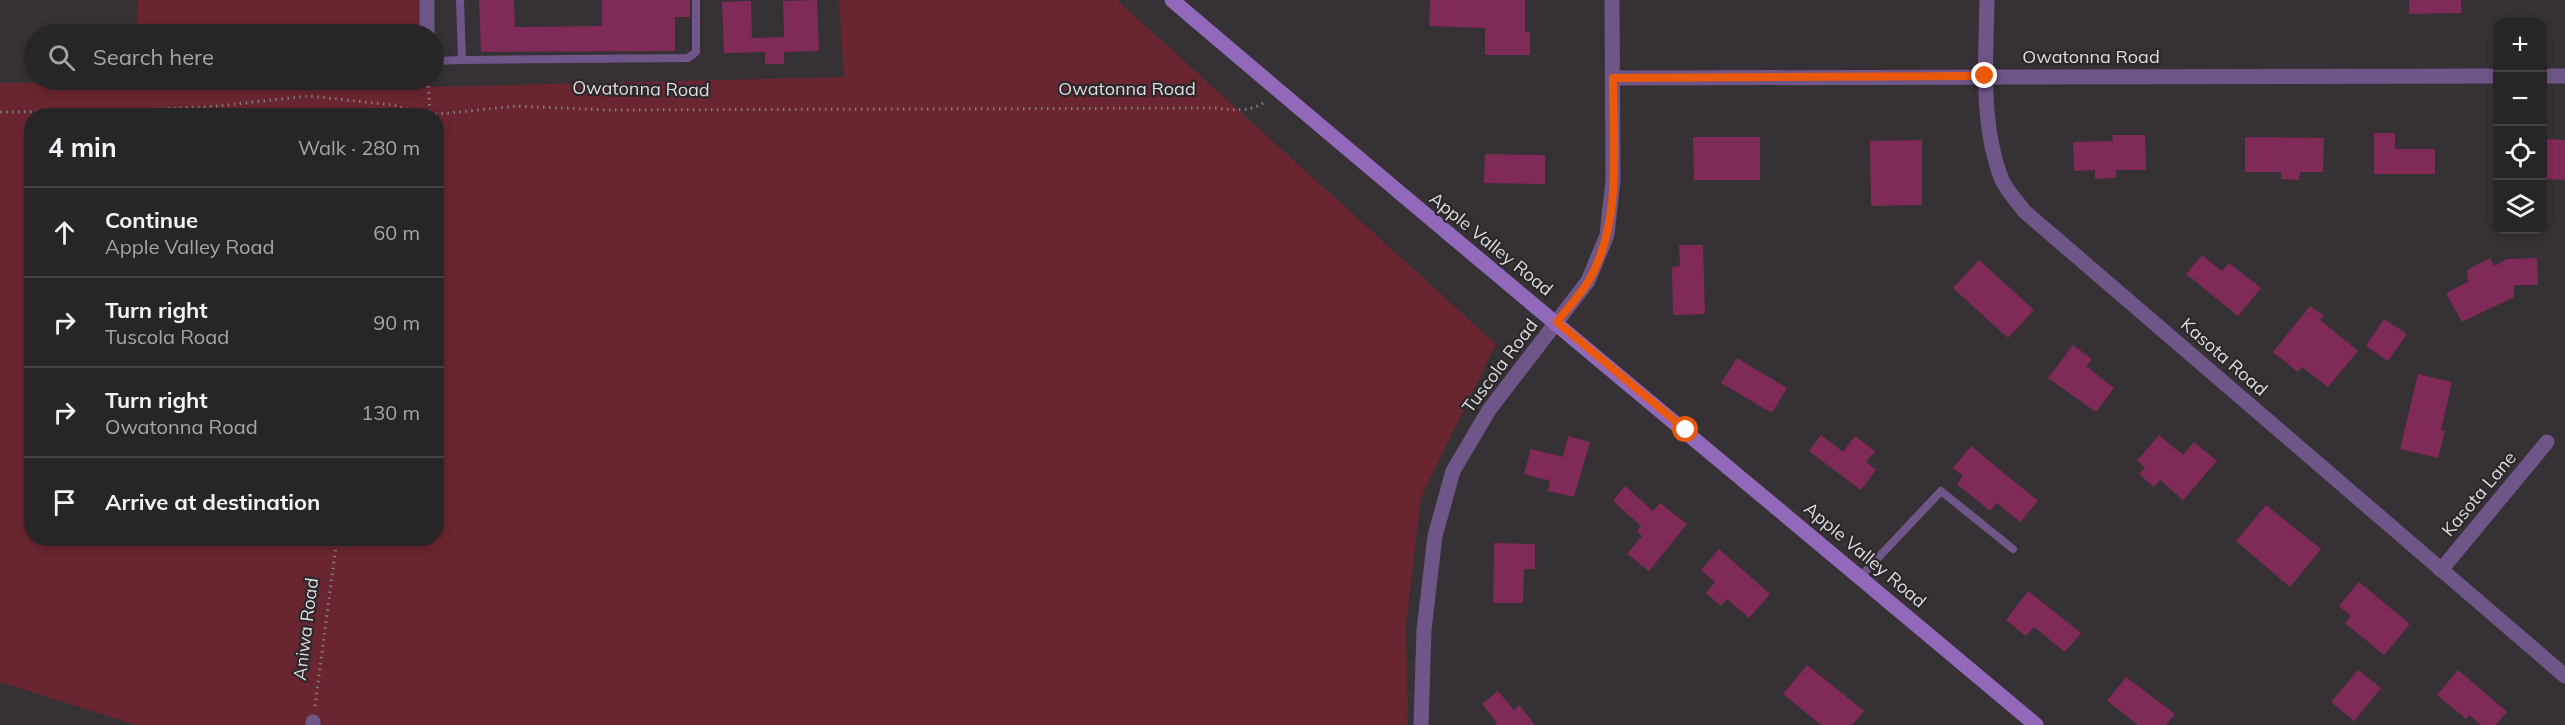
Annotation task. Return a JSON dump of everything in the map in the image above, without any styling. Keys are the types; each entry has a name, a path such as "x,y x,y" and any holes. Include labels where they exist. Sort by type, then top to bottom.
{"main road":[{"name":"Apple Valley Road","path":"1172,0 1399,194 1557,322 2036,725"}],"street":[{"path":"427,0 427,24"},
{"name":"Tuscola Road","path":"1421,725 1424,630 1433,548 1453,471 1489,410 1588,281 1607,235 1613,180 1612,0"},
{"name":"Kasota Road","path":"1987,0 1985,76 1992,148 2003,183 2024,211 2565,676"},
{"name":"Owatonna Road","path":"1613,78 2493,76"},
{"path":"2547,76 2565,76"},
{"name":"Kasota Lane","path":"2440,570 2547,442"}],"lane":[{"path":"460,0 462,60"},
{"path":"444,61 688,58 696,52 696,0"},
{"path":"1860,577 1941,490 2013,549"}],"path":[{"path":"429,90 430,108"},
{"name":"Owatonna Road","path":"444,114 516,106 607,110 1215,108 1242,111 1256,109 1279,91"},
{"name":"Owatonna Road","path":"180,108 308,96 404,108"},
{"name":"Owatonna Road","path":"0,112 24,112"},
{"name":"Aniwa Road","path":"313,723 336,546"}],"shaded area":[{"path":"138,0 427,0 428,24 137,24"},
{"path":"839,0 1117,0 1496,344 1421,497 1406,625 1408,725 136,725 0,682 0,83 24,83 24,90 444,90 444,87 844,77"}],"building":[{"path":"479,0 514,0 515,27 602,26 602,0 690,0 690,17 675,17 675,51 481,52"},
{"path":"817,0 819,51 784,52 784,64 765,64 765,52 724,53 722,2 751,1 752,38 784,37 783,1"},
{"path":"1430,0 1525,0 1525,32 1530,32 1530,55 1485,55 1485,28 1429,26"},
{"path":"2409,0 2461,0 2461,13 2409,14"},
{"path":"2374,133 2395,133 2395,149 2435,149 2435,174 2374,174"},
{"path":"2112,135 2145,135 2146,170 2116,170 2116,178 2095,179 2095,170 2074,171 2073,142 2113,141"},
{"path":"1693,137 1760,137 1760,180 1694,180"},
{"path":"2245,137 2324,138 2323,172 2300,172 2299,180 2281,179 2281,172 2245,172"},
{"path":"2547,139 2565,140 2565,180 2547,179"},
{"path":"1922,140 1922,205 1871,206 1870,141"},
{"path":"1485,154 1545,155 1545,184 1484,183"},
{"path":"1679,245 1703,245 1705,314 1673,315 1672,267 1680,266"},
{"path":"2202,255 2222,271 2229,263 2261,288 2238,316 2186,274"},
{"path":"2490,258 2494,266 2507,259 2537,258 2538,285 2514,285 2514,297 2462,322 2446,293 2468,282 2467,270"},
{"path":"1979,260 2034,310 2008,338 1953,288"},
{"path":"2310,306 2324,316 2320,320 2358,351 2328,387 2302,367 2298,372 2273,352"},
{"path":"2384,319 2407,334 2388,361 2366,346"},
{"path":"2073,345 2092,359 2086,366 2114,388 2096,412 2048,378"},
{"path":"1737,358 1787,388 1772,413 1721,383"},
{"path":"2418,374 2452,382 2441,430 2445,431 2438,458 2400,449"},
{"path":"1821,435 1843,452 1855,436 1875,451 1866,462 1876,470 1861,490 1809,451"},
{"path":"2159,435 2183,455 2194,442 2217,461 2183,500 2160,480 2154,487 2139,474 2145,467 2137,461"},
{"path":"1568,436 1590,442 1574,497 1548,491 1550,481 1524,474 1531,449 1563,457"},
{"path":"1971,446 2038,501 2020,522 1997,503 1990,511 1957,484 1963,476 1953,468"},
{"path":"1625,486 1653,511 1660,503 1687,524 1649,571 1627,554 1642,536 1637,531 1641,526 1613,501"},
{"path":"2266,505 2321,549 2290,587 2236,541"},
{"path":"1494,543 1535,544 1535,569 1524,569 1523,603 1493,603"},
{"path":"1719,549 1770,594 1749,618 1727,599 1721,606 1706,593 1715,582 1701,570"},
{"path":"2359,582 2410,624 2384,655 2345,623 2351,616 2339,606"},
{"path":"2028,591 2081,633 2065,652 2034,627 2026,636 2006,620"},
{"path":"1807,665 1864,711 1852,725 1821,725 1783,694"},
{"path":"2358,670 2381,688 2354,721 2331,702"},
{"path":"2458,670 2507,712 2496,725 2481,725 2469,715 2466,719 2437,695"},
{"path":"2126,677 2175,714 2166,725 2138,725 2107,701"},
{"path":"1498,691 1514,710 1519,705 1535,725 1495,725 1497,723 1482,704"}],"route":[{"path":"1686,430 1557,322 1588,281 1607,235 1613,180 1613,78 1985,76"}]}
